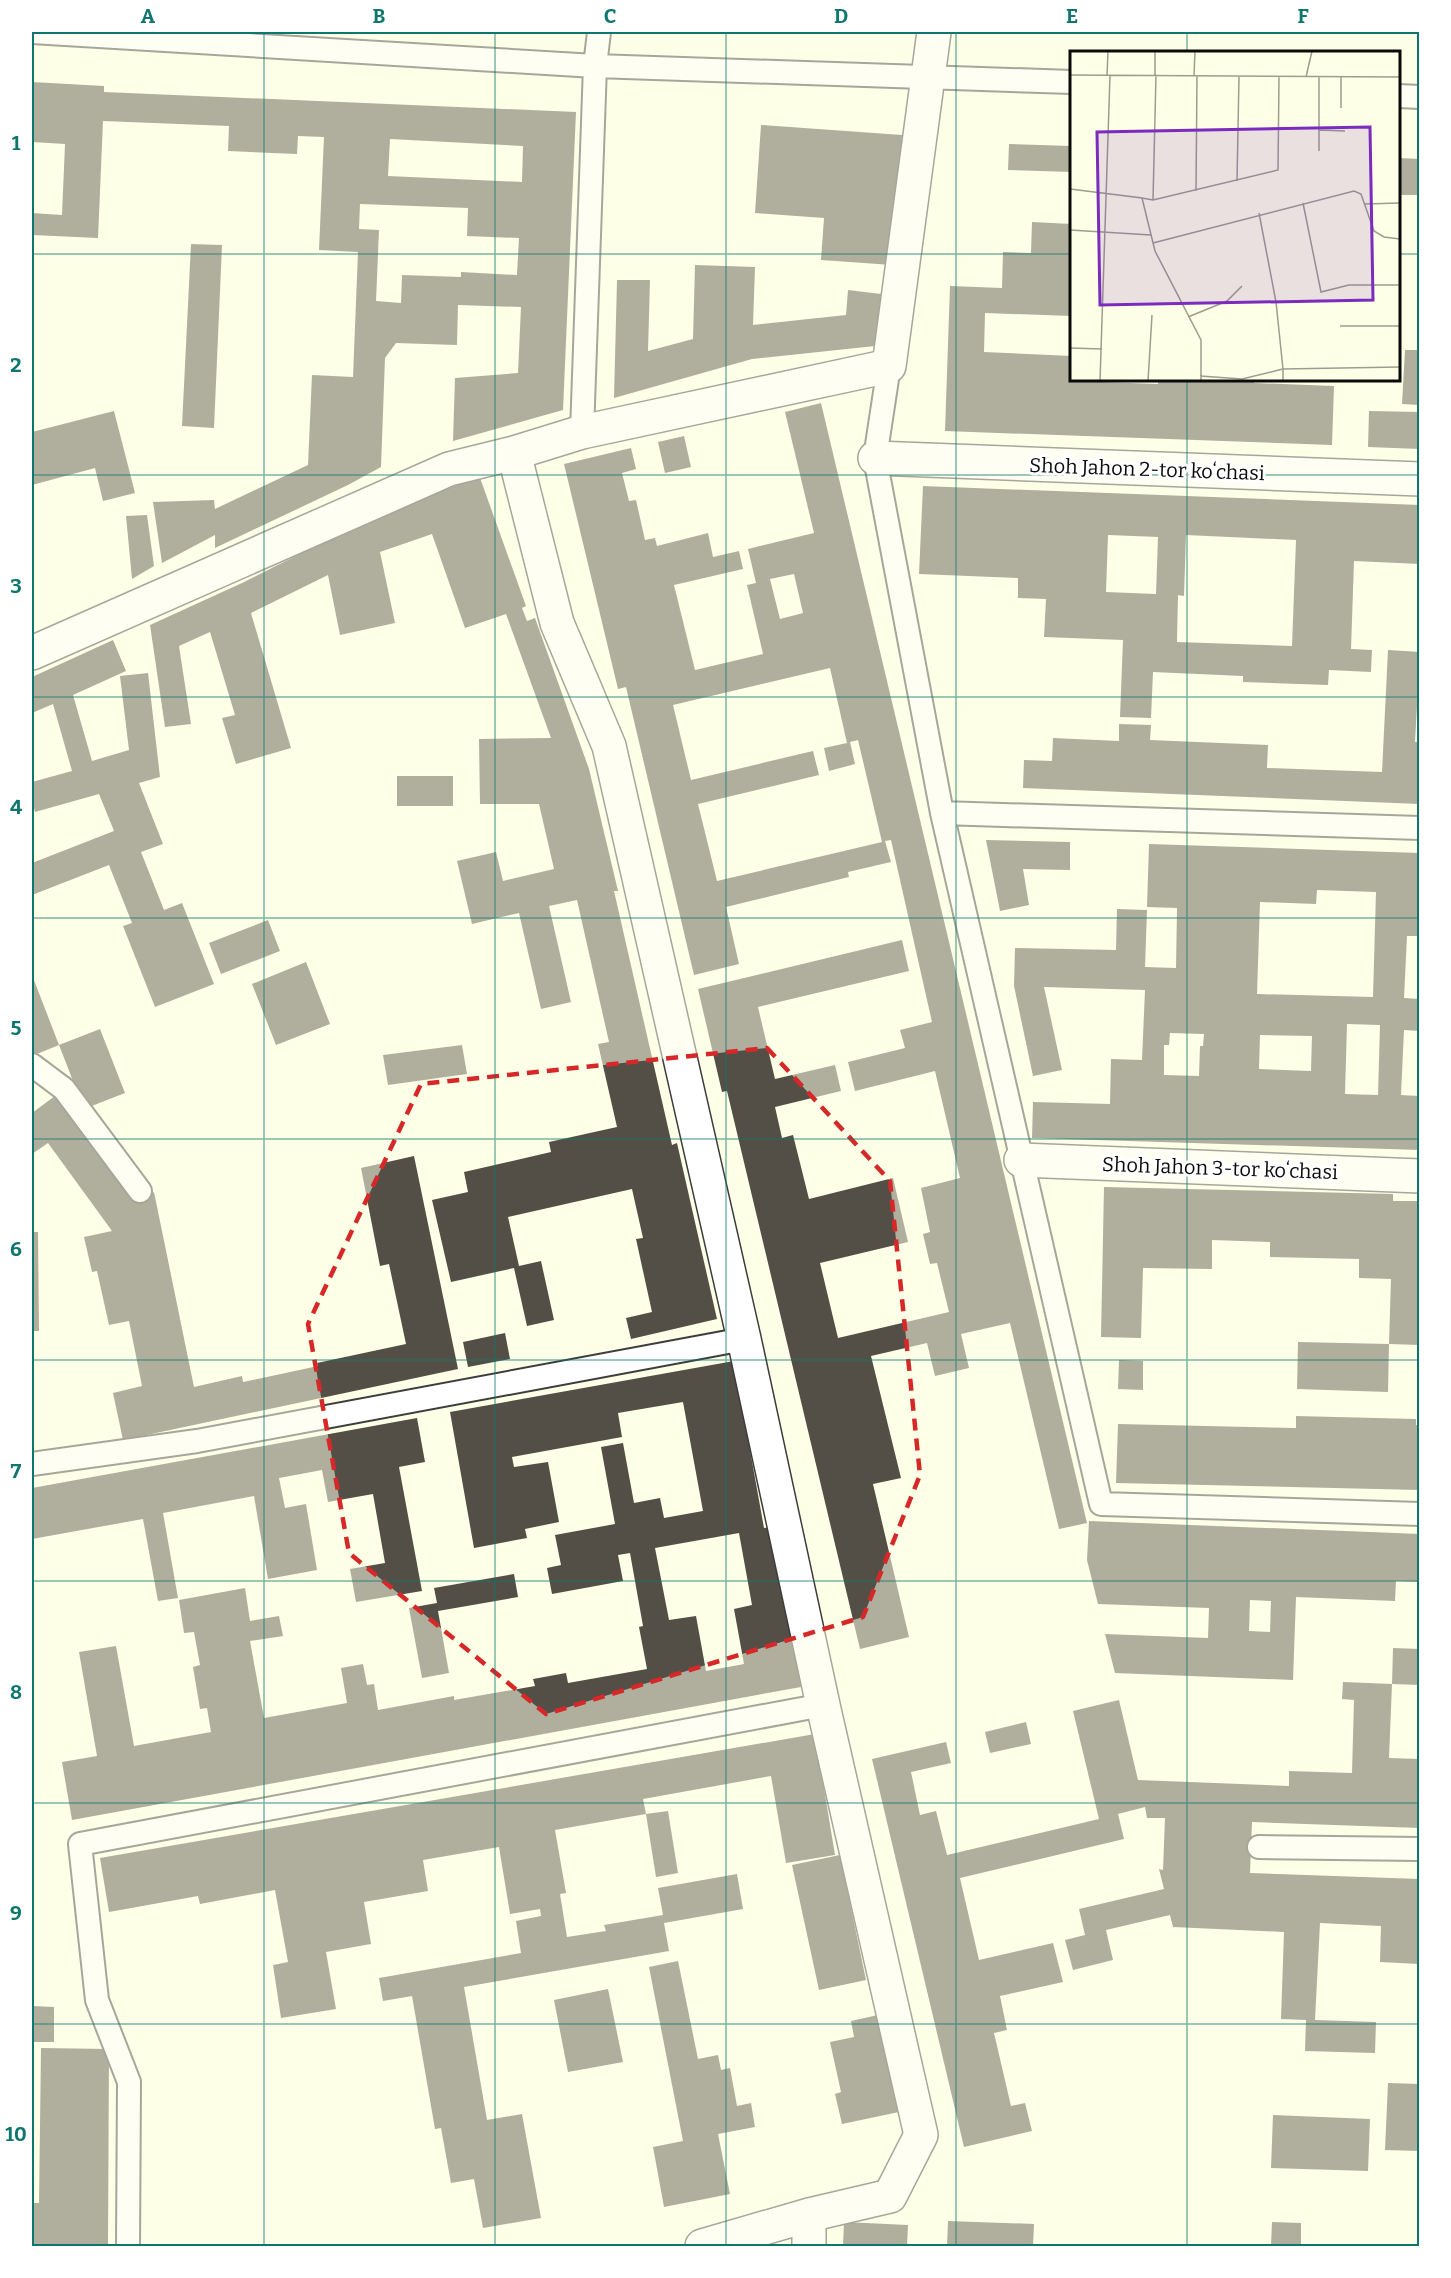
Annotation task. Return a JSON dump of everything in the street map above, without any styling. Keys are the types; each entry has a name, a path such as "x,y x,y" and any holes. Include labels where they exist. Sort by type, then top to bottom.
{"street":[{"path":"32,653 449,469 514,453 582,432 889,366 934,32"},
{"path":"514,453 557,623 609,746 921,2135 890,2196 809,2231 702,2247"},
{"name":"Shoh Jahon 2-tor koʻchasi","path":"875,458 1419,479"},
{"name":"Shoh Jahon 3-tor koʻchasi","path":"1021,1160 1419,1176"}],"lane":[{"path":"32,32 595,66 1070,82"},
{"path":"582,432 595,66 599,32"},
{"path":"1400,96 1419,97"},
{"path":"889,366 875,458 942,813 1101,1504 1419,1514"},
{"path":"942,813 1419,828"},
{"path":"32,1065 64,1089 140,1191"},
{"path":"32,1464 197,1442 744,1339"},
{"path":"128,2247 129,2082 98,2000 80,1844 823,1706"},
{"path":"1259,1846 1419,1849"}],"highlighted area":[{"path":"767,1048 890,1181 920,1475 863,1617 546,1714 349,1553 308,1324 421,1084"}],"building":[{"path":"32,82 104,86 104,92 576,112 563,410 453,441 455,378 518,373 521,307 458,305 457,345 396,343 385,358 381,467 215,548 215,535 162,563 153,502 214,500 215,509 308,465 312,375 353,377 358,252 319,250 324,137 298,136 297,154 228,151 229,126 103,121 98,238 32,235 32,213 62,215 65,144 32,142","holes":["390,139 523,146 522,182 388,176","360,204 468,208 467,236 519,238 517,275 461,272 461,277 402,275 401,303 376,301 379,230 359,229"]},
{"path":"761,125 902,135 892,265 821,260 824,218 755,213"},
{"path":"1009,144 1070,146 1070,172 1008,170"},
{"path":"1400,158 1420,159 1420,195 1400,195"},
{"path":"1032,222 1070,224 1070,316 985,313 984,352 1070,356 1070,381 1158,384 1158,381 1254,381 1254,383 1334,386 1332,445 945,431 950,286 1002,288 1003,252 1031,253"},
{"path":"191,244 222,245 214,428 182,426"},
{"path":"695,265 755,267 753,325 846,315 848,290 881,294 875,346 752,359 614,398 617,280 650,280 648,351 693,339"},
{"path":"1405,350 1420,350 1420,405 1402,404"},
{"path":"821,403 1087,1523 1059,1529 1010,1323 961,1334 969,1368 935,1376 927,1343 871,1356 901,1478 873,1484 909,1637 860,1649 727,1091 722,1092 698,989 902,940 909,971 758,1007 775,1079 835,1065 841,1091 775,1107 782,1138 793,1135 809,1199 893,1178 908,1242 820,1263 838,1338 949,1312 937,1263 930,1264 923,1234 930,1232 921,1188 960,1178 935,1071 855,1091 848,1062 905,1048 900,1030 932,1022 891,840 885,841 891,862 848,872 849,877 726,907 739,964 694,975 626,687 618,689 564,464 631,448 636,469 622,473 629,501 636,500 645,540 655,538 657,546 708,533 713,557 739,551 743,569 674,585 695,670 763,654 747,585 756,583 748,549 814,533 785,412","holes":["794,574 803,613 780,619 770,579","830,668 847,743 824,748 829,771 855,764 850,742 858,740 882,842 717,881 698,804 819,775 813,751 691,780 673,705"]},
{"path":"114,411 135,493 103,501 95,468 32,485 32,432"},
{"path":"1369,411 1420,412 1420,449 1368,447"},
{"path":"684,436 691,467 665,473 658,442"},
{"path":"479,475 526,606 522,608 527,621 535,618 589,769 618,891 614,891 672,1145 677,1143 717,1319 631,1339 626,1318 652,1312 636,1239 643,1238 632,1189 508,1217 519,1266 541,1261 554,1320 527,1326 514,1268 451,1282 432,1200 468,1192 464,1172 551,1152 549,1142 617,1127 598,1044 609,1042 577,900 549,906 571,1002 541,1009 519,913 472,924 457,861 496,852 503,881 554,869 539,804 480,804 479,739 551,738 506,614 465,628 432,534 380,552 395,623 340,635 328,575 251,613 291,748 236,764 222,718 235,715 210,632 179,646 191,724 165,727 150,625 242,583 373,517"},
{"path":"923,486 1420,505 1420,564 1354,561 1351,649 1372,650 1371,672 1329,670 1328,685 1243,682 1243,676 1153,672 1151,718 1120,717 1123,640 1044,637 1046,599 1018,598 1018,578 919,574","holes":["1108,535 1158,537 1156,594 1106,592","1186,535 1296,540 1292,646 1177,642 1178,595 1184,596"]},
{"path":"147,515 154,566 132,579 126,516"},
{"path":"113,640 126,671 73,695 92,761 129,750 120,676 148,673 160,777 139,783 163,844 141,852 164,910 182,903 214,984 155,1007 123,926 132,923 109,865 32,895 32,863 114,831 99,794 35,812 32,782 72,771 53,704 32,713 32,677"},
{"path":"1388,650 1420,652 1415,742 1420,742 1420,804 1023,788 1024,760 1052,761 1053,738 1119,741 1119,724 1151,725 1150,740 1268,745 1267,768 1382,772"},
{"path":"397,776 453,776 453,806 397,806"},
{"path":"986,840 1070,842 1070,870 1023,869 1029,905 1000,911"},
{"path":"1149,844 1420,853 1420,936 1407,936 1404,998 1420,999 1420,1031 1404,1030 1401,1095 1420,1096 1420,1150 1032,1138 1033,1102 1110,1104 1111,1059 1142,1060 1145,990 1044,987 1062,1070 1033,1076 1014,986 1015,948 1116,950 1117,909 1147,910 1145,967 1176,968 1177,908 1147,907","holes":["1317,890 1376,892 1373,997 1257,994 1260,902 1316,904","1347,1024 1380,1025 1378,1095 1345,1094","1170,1033 1204,1034 1203,1046 1200,1046 1199,1076 1164,1075 1164,1045 1169,1045","1260,1035 1312,1036 1311,1071 1259,1069"]},
{"path":"268,920 280,951 221,974 209,943"},
{"path":"306,962 330,1024 276,1045 252,984"},
{"path":"32,975 59,1045 32,1056"},
{"path":"100,1029 125,1093 84,1109 59,1045"},
{"path":"462,1045 467,1074 388,1085 383,1055"},
{"path":"59,1093 139,1201 154,1192 194,1387 242,1376 243,1382 406,1344 389,1264 380,1266 361,1168 414,1156 458,1369 123,1440 113,1393 142,1386 129,1321 109,1325 97,1271 92,1272 84,1237 112,1231 48,1143 32,1154 32,1113"},
{"path":"1104,1187 1393,1194 1393,1201 1420,1201 1420,1345 1389,1344 1391,1279 1359,1278 1359,1259 1270,1257 1270,1242 1212,1240 1212,1269 1143,1268 1141,1338 1101,1337"},
{"path":"32,1232 38,1232 39,1331 32,1331"},
{"path":"505,1333 510,1359 468,1367 463,1342"},
{"path":"1298,1342 1389,1344 1388,1392 1297,1389"},
{"path":"1119,1360 1143,1361 1143,1390 1118,1389"},
{"path":"734,1361 764,1528 772,1527 801,1687 72,1820 62,1762 97,1756 79,1652 116,1646 134,1746 211,1732 207,1708 200,1709 193,1667 200,1665 194,1632 184,1633 179,1600 245,1588 250,1621 279,1616 283,1636 250,1641 264,1718 347,1703 341,1668 363,1664 367,1685 374,1684 378,1710 454,1696 454,1700 535,1686 533,1679 566,1673 568,1683 647,1669 639,1627 643,1626 630,1553 618,1555 623,1581 552,1594 547,1568 561,1565 555,1535 615,1524 601,1447 623,1443 634,1503 660,1498 664,1518 703,1511 683,1402 618,1413 622,1437 512,1457 514,1467 548,1462 559,1522 525,1529 527,1538 474,1548 450,1412","holes":["739,1533 752,1605 734,1609 744,1664 706,1671 696,1616 669,1620 655,1548"]},
{"path":"1296,1416 1416,1419 1416,1425 1420,1425 1420,1490 1116,1483 1118,1424 1296,1428"},
{"path":"417,1418 425,1462 399,1467 422,1591 356,1602 350,1569 385,1563 373,1494 328,1502 322,1470 279,1478 285,1508 306,1504 317,1570 268,1579 254,1496 163,1513 178,1598 158,1601 143,1519 32,1539 32,1488"},
{"path":"1089,1521 1420,1534 1420,1582 1396,1581 1395,1601 1296,1597 1293,1680 1115,1673 1105,1634 1208,1638 1209,1608 1098,1604 1087,1560","holes":["1250,1600 1271,1601 1270,1632 1249,1631"]},
{"path":"514,1574 518,1597 438,1611 449,1673 422,1678 409,1608 437,1603 434,1588"},
{"path":"1393,1648 1420,1649 1420,1685 1392,1684"},
{"path":"1343,1682 1392,1684 1389,1758 1420,1759 1420,1828 1252,1822 1250,1873 1420,1879 1419,1964 1380,1962 1381,1926 1320,1923 1315,2020 1376,2022 1375,2053 1305,2051 1306,2020 1281,2019 1284,1932 1173,1927 1170,1915 1106,1930 1113,1960 1073,1970 1065,1940 1085,1935 1079,1909 1164,1889 1159,1869 1163,1870 1165,1818 1147,1818 1145,1807 1118,1814 1124,1839 960,1878 979,1960 1053,1943 1063,1982 1000,1996 1007,2030 994,2033 1011,2106 1025,2103 1032,2131 964,2147 872,1759 946,1742 951,1763 911,1772 920,1815 936,1811 947,1855 1099,1819 1073,1711 1119,1700 1138,1780 1289,1786 1289,1771 1352,1773 1354,1700 1342,1699"},
{"path":"1026,1722 1031,1744 990,1753 985,1732"},
{"path":"815,1734 835,1855 786,1863 771,1776 643,1799 646,1814 555,1830 566,1893 560,1894 567,1937 606,1931 604,1925 663,1915 658,1888 737,1874 743,1909 664,1923 669,1951 464,1987 487,2120 522,2114 541,2218 483,2228 474,2179 451,2183 441,2128 435,2129 412,1996 383,2001 379,1978 521,1953 516,1921 541,1916 540,1909 510,1914 499,1847 423,1860 428,1891 364,1902 371,1944 326,1952 336,2009 281,2018 273,1965 288,1962 275,1890 200,1904 198,1896 109,1912 100,1858"},
{"path":"668,1811 678,1873 656,1877 646,1814"},
{"path":"840,1855 866,1980 819,1990 792,1865"},
{"path":"678,1961 698,2059 718,2055 721,2070 730,2068 737,2106 751,2103 755,2127 718,2134 730,2194 664,2207 653,2147 683,2141 649,1967"},
{"path":"608,1989 623,2062 568,2072 554,2000"},
{"path":"32,2006 54,2007 54,2042 32,2042"},
{"path":"878,2015 899,2112 842,2124 835,2094 841,2092 830,2042 854,2037 851,2021"},
{"path":"41,2048 109,2049 108,2246 32,2246 32,2203 39,2203"},
{"path":"1388,2083 1420,2084 1420,2151 1385,2150"},
{"path":"1273,2115 1370,2119 1368,2171 1271,2168"},
{"path":"948,2221 1034,2224 1033,2246 947,2246"},
{"path":"844,2222 908,2225 907,2246 843,2246"},
{"path":"1272,2222 1301,2223 1301,2246 1271,2246"}]}
